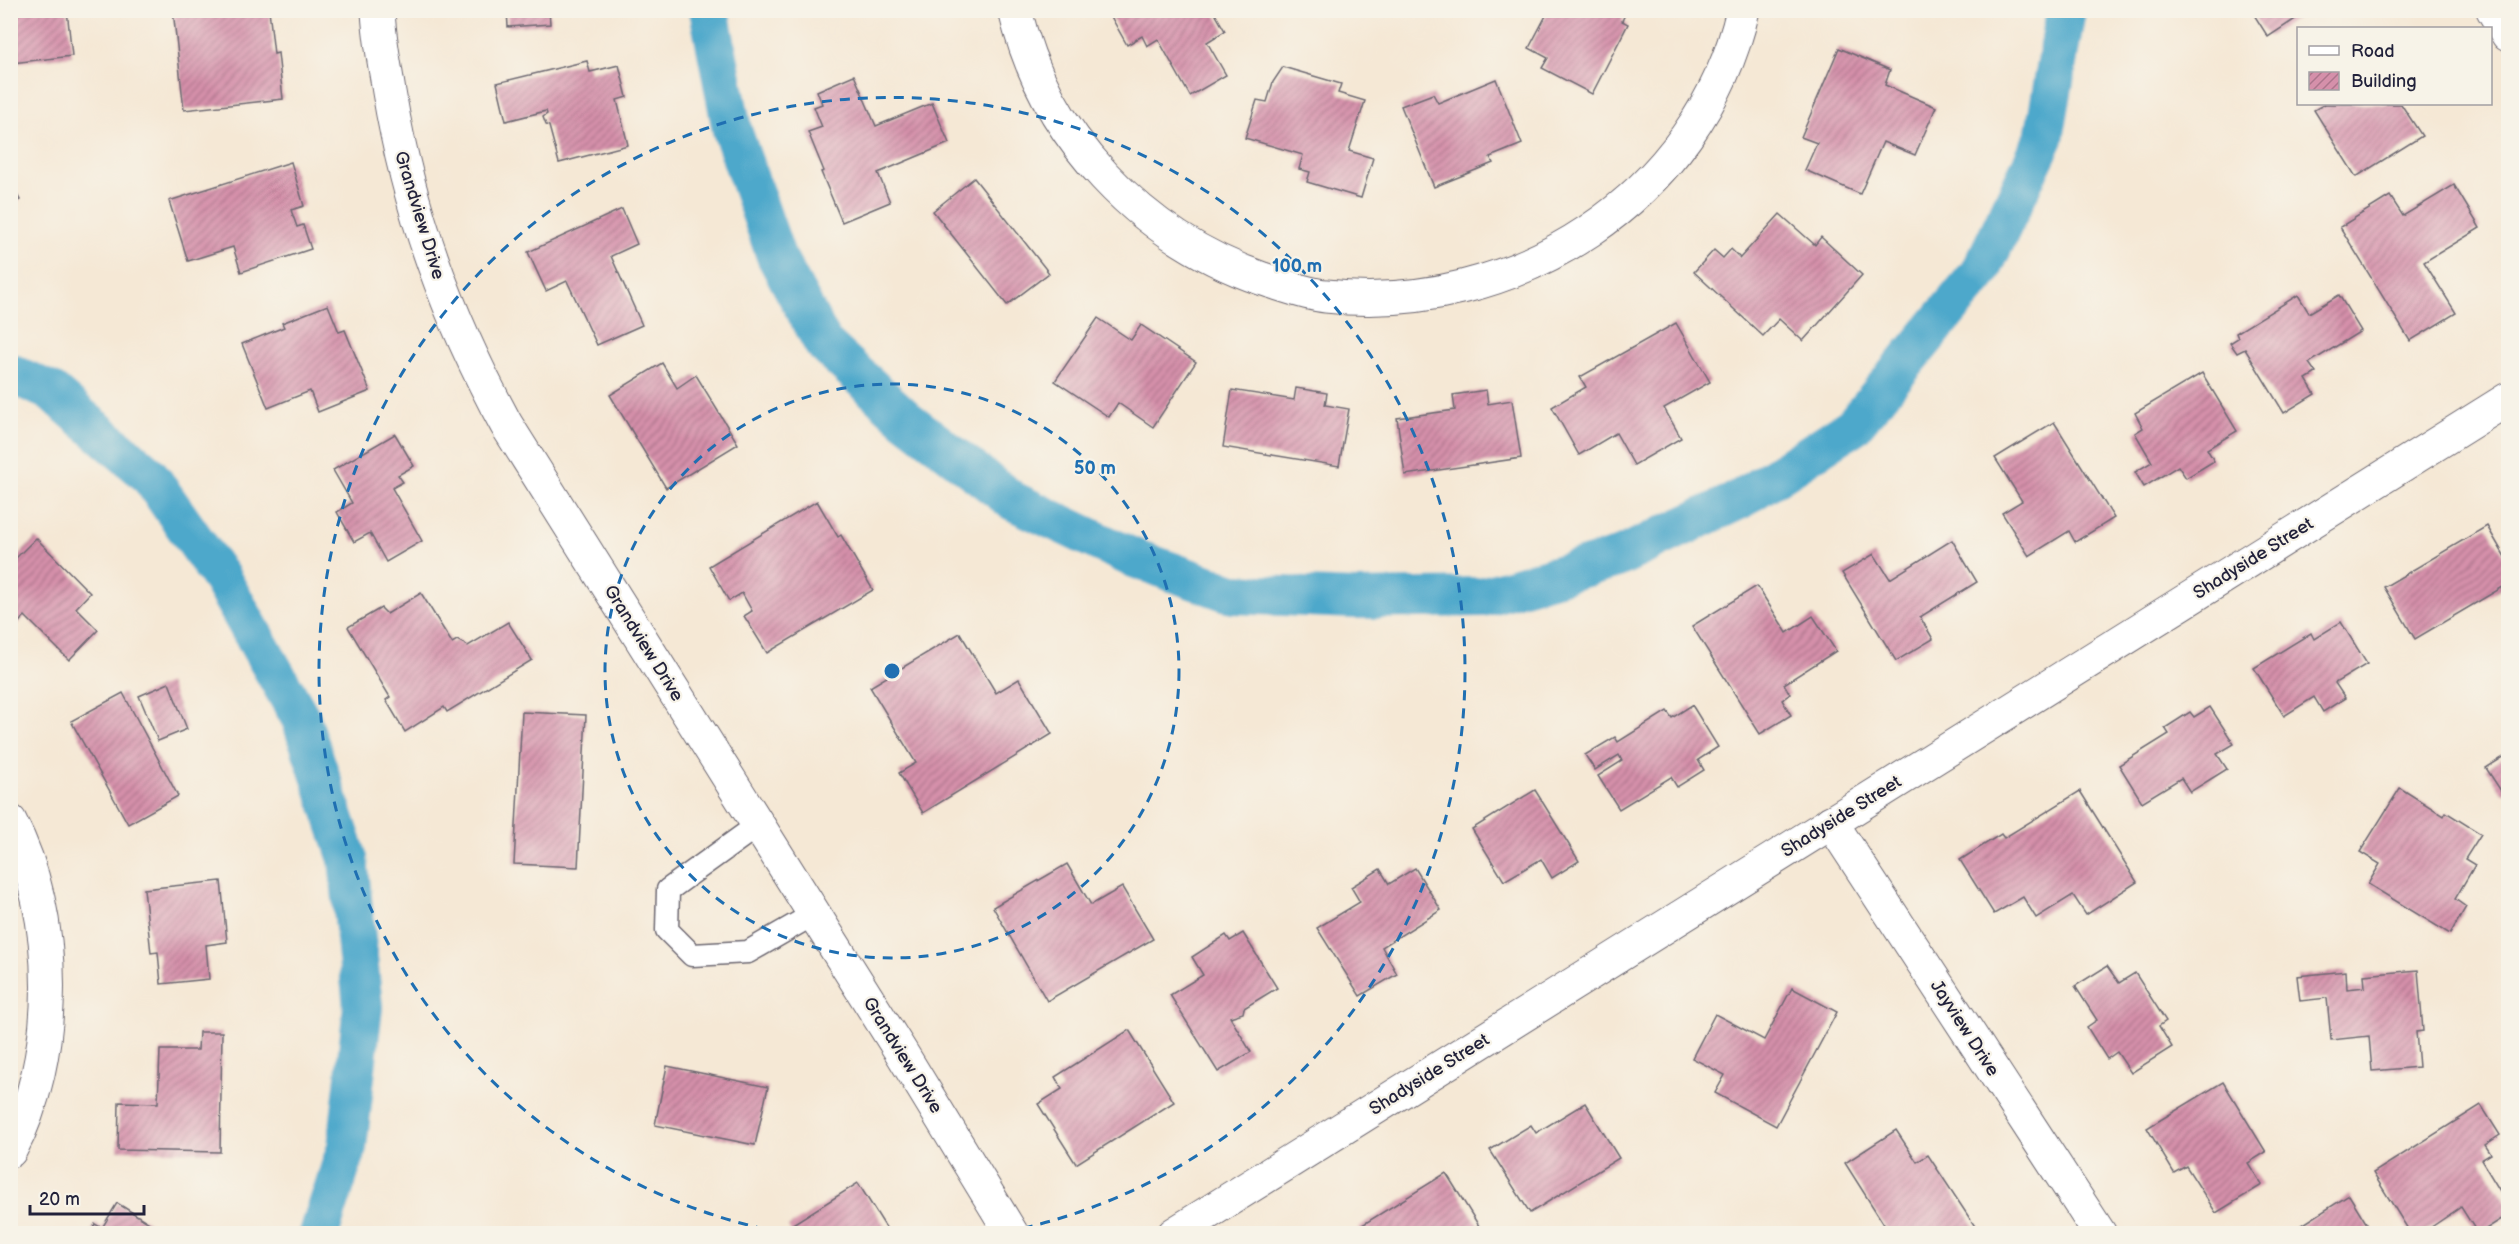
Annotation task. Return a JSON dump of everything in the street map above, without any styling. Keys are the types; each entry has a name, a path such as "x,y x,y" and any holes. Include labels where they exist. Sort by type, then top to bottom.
{"street":[{"name":"Grandview Drive","path":"378,10 399,152 416,214 432,265 482,379 506,424 1012,1233"},
{"path":"1015,10 1022,39 1040,84 1095,166 1127,200 1162,228 1201,252 1240,271 1324,296 1365,298 1412,296 1463,287 1502,276 1548,256 1583,236 1617,211 1655,177 1684,143 1707,109 1725,70 1743,10"},
{"path":"2493,10 2508,35"},
{"name":"Shadyside Street","path":"1174,1233 2508,399"},
{"path":"10,821 18,836 41,907 48,1003 43,1058 22,1129 10,1151"},
{"name":"Jayview Drive","path":"1831,822 2100,1233"}],"lane":[{"path":"758,825 668,890 667,930 692,955 748,952 814,914"}],"building":[{"path":"10,10 67,10 72,56 12,63"},
{"path":"173,10 269,10 274,54 278,53 283,99 184,110"},
{"path":"507,10 549,10 550,24 508,27"},
{"path":"1113,10 1189,10 1191,15 1198,10 1213,10 1225,31 1207,42 1226,75 1190,96 1158,39 1147,46 1142,36 1127,45 1109,13"},
{"path":"1549,10 1627,10 1622,21 1628,24 1592,94 1542,68 1548,58 1529,48"},
{"path":"2251,10 2309,10 2268,37"},
{"path":"1839,48 1890,70 1885,85 1936,107 1915,155 1883,142 1860,194 1805,170 1817,143 1801,137"},
{"path":"587,61 590,72 619,65 627,97 617,100 628,145 559,163 549,126 546,125 543,117 547,114 546,111 506,121 497,83"},
{"path":"1283,67 1341,84 1338,93 1365,101 1349,151 1373,158 1361,198 1307,182 1310,172 1299,169 1303,155 1245,138 1257,100 1267,102 1273,82"},
{"path":"854,75 876,126 932,103 949,143 878,173 890,202 842,222 821,172 824,171 808,132 822,127 814,107 822,104 817,91"},
{"path":"1496,79 1522,144 1490,157 1493,163 1434,187 1401,106 1433,94 1438,103"},
{"path":"2323,105 2402,105 2422,136 2356,177 2314,110"},
{"path":"291,162 304,206 291,210 297,227 303,225 311,249 241,272 233,247 188,261 169,201"},
{"path":"974,178 1049,273 1007,305 933,211"},
{"path":"10,182 20,200 10,205"},
{"path":"2454,185 2480,228 2424,262 2456,313 2410,341 2340,227 2390,196 2403,216"},
{"path":"622,209 637,244 611,256 642,325 597,345 567,281 546,291 528,252"},
{"path":"1780,214 1815,245 1821,237 1862,275 1803,341 1779,319 1763,336 1694,272 1714,250 1723,258 1731,249 1740,258"},
{"path":"2298,295 2309,313 2339,295 2361,331 2309,363 2316,373 2306,379 2315,394 2284,413 2245,349 2237,353 2230,343 2238,338 2236,333"},
{"path":"328,305 339,332 345,330 370,391 318,412 310,391 268,408 242,344 284,327 282,323"},
{"path":"1098,318 1131,340 1141,325 1196,362 1153,427 1118,403 1109,417 1055,381"},
{"path":"1676,323 1710,382 1664,408 1681,438 1634,465 1616,433 1579,455 1552,407 1586,387 1580,377"},
{"path":"662,363 677,388 696,375 738,444 666,488 610,395"},
{"path":"2202,373 2237,431 2207,449 2214,461 2186,478 2178,466 2144,487 2135,472 2152,462 2135,433 2143,428 2135,413"},
{"path":"1296,388 1327,393 1325,405 1349,409 1339,466 1223,447 1232,390 1294,400"},
{"path":"1486,390 1488,404 1512,400 1521,458 1405,475 1397,418 1455,410 1453,395"},
{"path":"2054,422 2114,518 2075,542 2069,531 2029,556 2002,513 2022,501 1995,458"},
{"path":"395,434 414,466 398,475 403,482 392,488 422,541 386,562 370,533 354,542 337,512 352,503 333,470"},
{"path":"817,501 838,537 841,535 873,590 767,653 744,616 752,611 742,593 729,601 709,566"},
{"path":"2487,526 2508,562 2508,584 2415,639 2384,587"},
{"path":"36,538 90,593 76,608 98,630 69,660 25,616 16,625 10,619 10,564"},
{"path":"1952,540 1977,582 1920,617 1933,639 1896,661 1842,573 1874,554 1890,579"},
{"path":"1757,586 1787,633 1813,616 1836,651 1784,684 1790,694 1782,700 1791,715 1760,734 1692,626"},
{"path":"421,593 452,643 457,640 468,646 508,622 532,660 447,712 444,707 405,732 386,700 390,697 348,627 381,608 387,614"},
{"path":"2341,622 2367,664 2335,683 2345,698 2323,712 2314,697 2284,716 2254,668 2311,633 2314,639"},
{"path":"960,633 996,693 1019,679 1052,734 923,813 899,773 916,763 870,687"},
{"path":"169,683 187,729 158,741 139,696"},
{"path":"123,693 178,796 128,824 71,721"},
{"path":"1692,705 1718,747 1698,760 1704,770 1677,787 1671,777 1619,809 1598,776 1622,761 1619,755 1595,770 1585,755 1615,737 1618,742 1667,711 1672,718"},
{"path":"2210,707 2234,744 2217,754 2227,769 2190,792 2181,778 2142,802 2119,765 2169,734 2165,728 2190,712 2194,717"},
{"path":"522,712 586,715 578,867 514,864"},
{"path":"2508,754 2508,791 2503,794 2486,768"},
{"path":"2400,788 2444,816 2446,812 2481,834 2465,859 2475,865 2455,899 2466,907 2450,934 2368,884 2380,864 2360,852"},
{"path":"1535,790 1579,861 1552,878 1541,859 1504,881 1472,829"},
{"path":"2080,791 2137,882 2086,915 2073,895 2036,918 2023,897 1994,914 1960,860 2001,834 2004,838"},
{"path":"1067,864 1091,905 1122,887 1153,939 1047,1001 993,907"},
{"path":"1415,868 1441,910 1382,947 1397,974 1360,996 1317,928 1360,902 1351,887 1380,869 1389,884"},
{"path":"221,881 227,942 206,945 209,979 161,984 158,952 151,953 144,889"},
{"path":"1243,933 1277,988 1244,1008 1243,1013 1230,1017 1251,1052 1218,1072 1170,995 1203,975 1192,957 1226,935 1230,941"},
{"path":"2107,966 2119,983 2135,973 2166,1021 2159,1026 2172,1047 2131,1073 2117,1052 2107,1059 2087,1027 2097,1020 2075,986"},
{"path":"2418,970 2423,1031 2416,1032 2419,1067 2372,1071 2369,1036 2331,1040 2327,998 2300,1001 2297,976 2346,971 2347,989 2365,987 2364,975"},
{"path":"1792,988 1837,1012 1776,1126 1715,1093 1725,1075 1692,1058 1715,1014 1764,1040"},
{"path":"1129,1030 1174,1102 1076,1164 1038,1104 1062,1089 1055,1077"},
{"path":"199,1032 222,1032 220,1152 118,1150 119,1102 158,1103 160,1050 198,1050"},
{"path":"667,1066 768,1087 755,1145 655,1125"},
{"path":"2223,1082 2266,1152 2248,1163 2262,1185 2216,1213 2186,1166 2174,1173 2147,1128"},
{"path":"1585,1103 1619,1158 1530,1213 1490,1150 1531,1125 1536,1133"},
{"path":"2481,1105 2500,1135 2485,1145 2491,1154 2481,1160 2508,1204 2508,1215 2478,1234 2461,1207 2421,1234 2411,1234 2373,1173"},
{"path":"1896,1130 1917,1162 1928,1155 1980,1234 1890,1234 1845,1163"},
{"path":"1446,1173 1479,1226 1466,1234 1363,1234 1359,1227"},
{"path":"858,1183 890,1234 792,1234 788,1227"},
{"path":"2349,1195 2373,1234 2288,1234"},
{"path":"117,1203 159,1229 156,1234 90,1234 95,1224 102,1228"}],"waterway":[{"path":"709,10 732,130 776,256 823,343 906,419 1013,501 1131,557 1233,594 1356,599 1482,597 1617,558 1739,500 1853,426 1981,271 2044,138 2065,16"},
{"path":"10,373 52,392 149,475 221,578 301,719 348,859 363,1007 347,1147 319,1234"}]}
